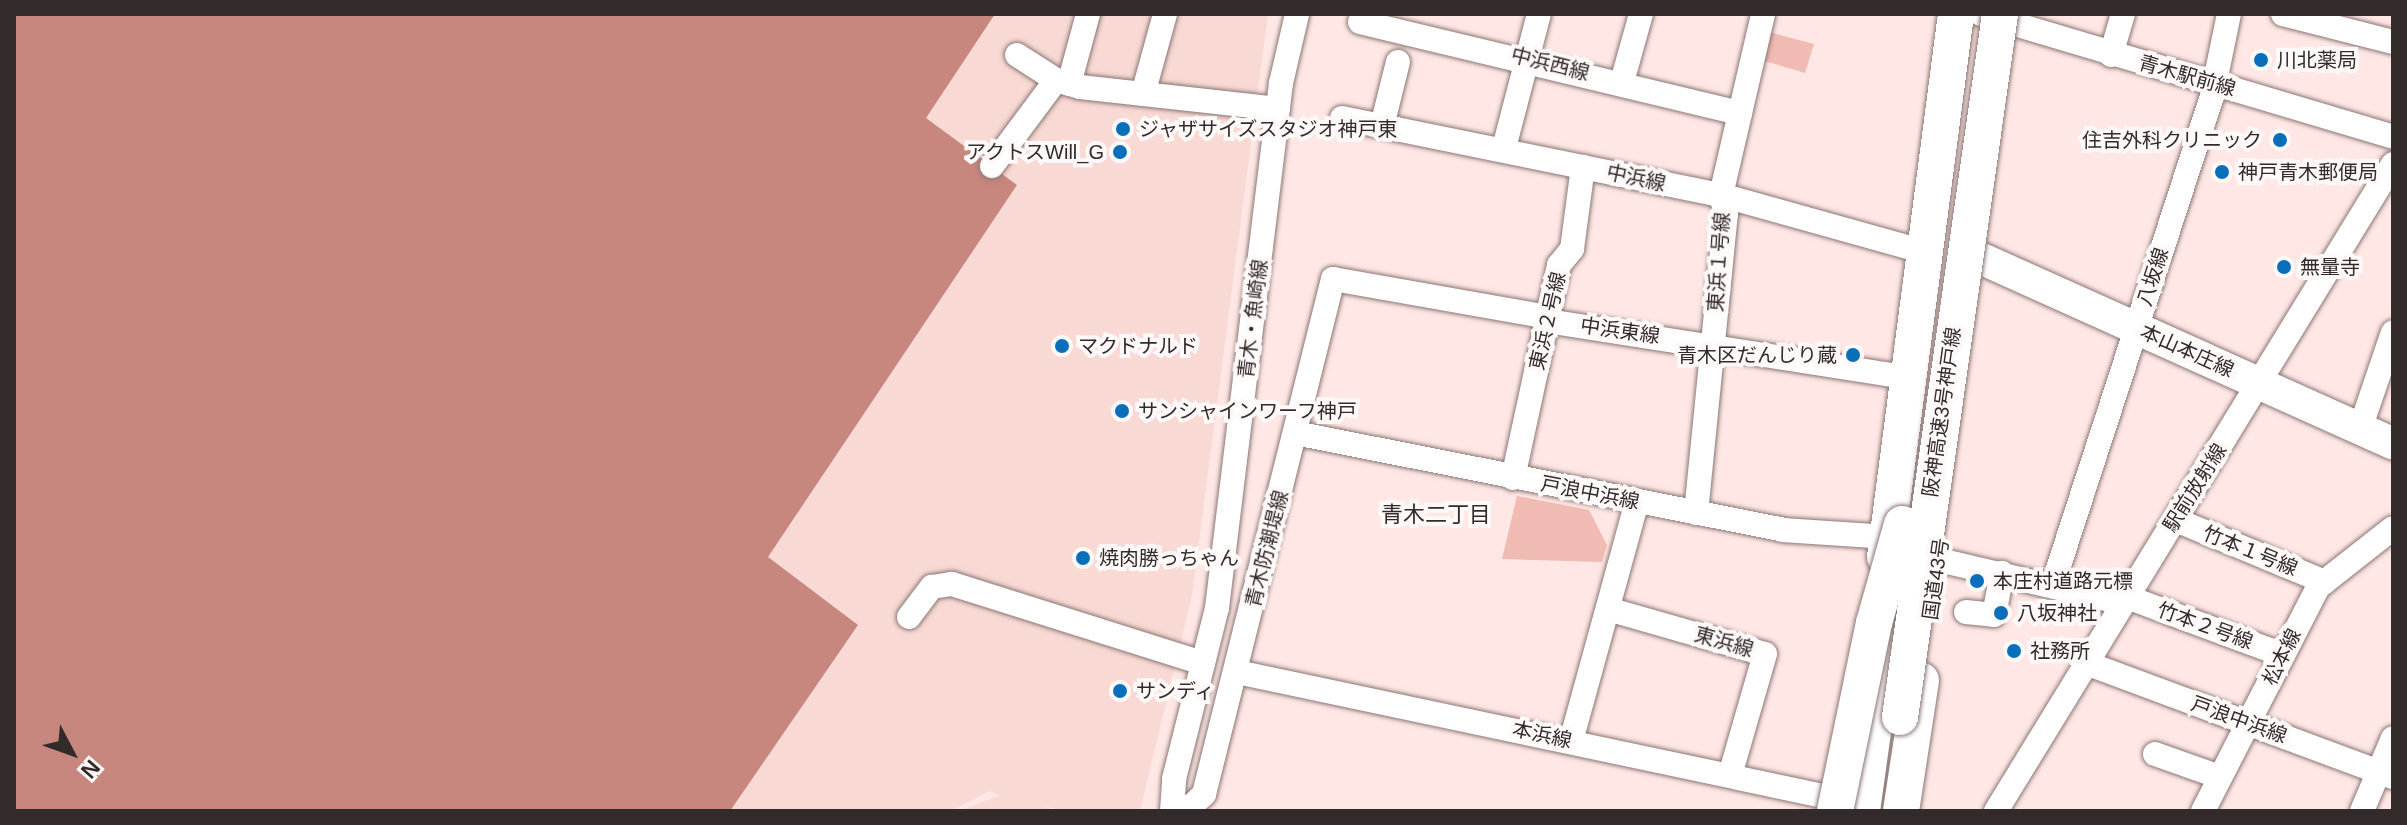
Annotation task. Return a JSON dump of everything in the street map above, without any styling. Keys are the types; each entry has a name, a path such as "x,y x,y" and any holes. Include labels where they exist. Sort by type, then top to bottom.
{"highway":[{"path":"1848,808 1874,623 1895,530 1909,378 1956,14"},
{"name":"阪神高速3号神戸線","path":"1895,530 1970,14"},
{"name":"阪神高速3号神戸線","path":"1888,811 2001,16"},
{"name":"国道43号","path":"1900,811 1939,560 1980,258 2001,16"},
{"path":"1900,717 1900,811"}],"main road":[{"name":"本山本庄線","path":"1980,258 2393,444"}],"street":[{"path":"992,166 1062,82 1088,14"},
{"path":"1143,94 1165,14"},
{"name":"青木・魚崎線","path":"1172,811 1174,779 1224,563 1278,109 1297,14"},
{"path":"1504,148 1539,14"},
{"path":"1622,82 1641,14"},
{"name":"東浜１号線","path":"1696,513 1726,214 1721,195 1763,14"},
{"path":"2111,55 2123,14"},
{"name":"八坂線","path":"2053,584 2215,85 2229,14"},
{"path":"2283,14 2393,42"},
{"name":"青木駅前線","path":"2001,16 2111,55 2393,137"},
{"name":"中浜西線","path":"1360,22 1528,58 1740,113"},
{"path":"1017,55 1062,82 1278,109"},
{"path":"1382,126 1398,62"},
{"name":"中浜線","path":"1342,118 1504,148 1721,195 1925,252"},
{"name":"駅前放射線","path":"1996,811 2393,164"},
{"name":"東浜２号線","path":"1513,478 1559,265 1572,249 1583,167"},
{"name":"中浜東線","path":"1333,279 1537,315 1547,321 1712,344 1909,378"},
{"name":"青木防潮堤線","path":"1186,811 1204,794 1333,279"},
{"path":"2360,429 2393,332"},
{"name":"戸浪中浜線","path":"1295,433 1783,530 1895,530"},
{"path":"1571,741 1637,502"},
{"name":"竹本１号線","path":"2176,520 2325,582"},
{"name":"松本線","path":"2203,811 2283,655 2325,582 2393,528"},
{"path":"1939,560 2125,600"},
{"path":"1966,612 1994,615 2002,573"},
{"path":"909,617 932,587 952,584 1203,663"},
{"name":"竹本２号線","path":"2125,600 2283,655"},
{"name":"東浜線","path":"1608,609 1765,654 1730,775"},
{"name":"戸浪中浜線","path":"2086,663 2386,774"},
{"name":"本浜線","path":"1237,672 1730,775 1848,808"},
{"path":"2362,811 2386,774 2393,738"},
{"path":"2155,754 2220,777"}],"shaded area":[{"path":"14,14 995,14 926,118 1017,185 768,557 858,625 730,811 14,811"},
{"path":"995,14 1268,14 1192,595 1140,811 1063,811 1043,806 1057,811 959,811 1001,795 989,791 951,811 729,811 858,625 767,557 1017,185 925,118"},
{"path":"1769,32 1814,44 1805,73 1761,60"},
{"path":"1517,496 1589,510 1607,545 1602,562 1502,559"}],"place":[{"name":"川北薬局","path":"2261,60"},
{"name":"ジャザサイズスタジオ神戸東","path":"1123,129"},
{"name":"住吉外科クリニック","path":"2280,140"},
{"name":"アクトスWill_G","path":"1120,152"},
{"name":"神戸青木郵便局","path":"2222,172"},
{"name":"無量寺","path":"2284,267"},
{"name":"マクドナルド","path":"1062,346"},
{"name":"青木区だんじり蔵","path":"1853,355"},
{"name":"サンシャインワーフ神戸","path":"1122,411"},
{"name":"焼肉勝っちゃん","path":"1083,558"},
{"name":"本庄村道路元標","path":"1977,581"},
{"name":"八坂神社","path":"2001,613"},
{"name":"社務所","path":"2014,651"},
{"name":"サンディ","path":"1120,691"}],"district":[{"name":"青木二丁目","path":"1436,515"}]}
